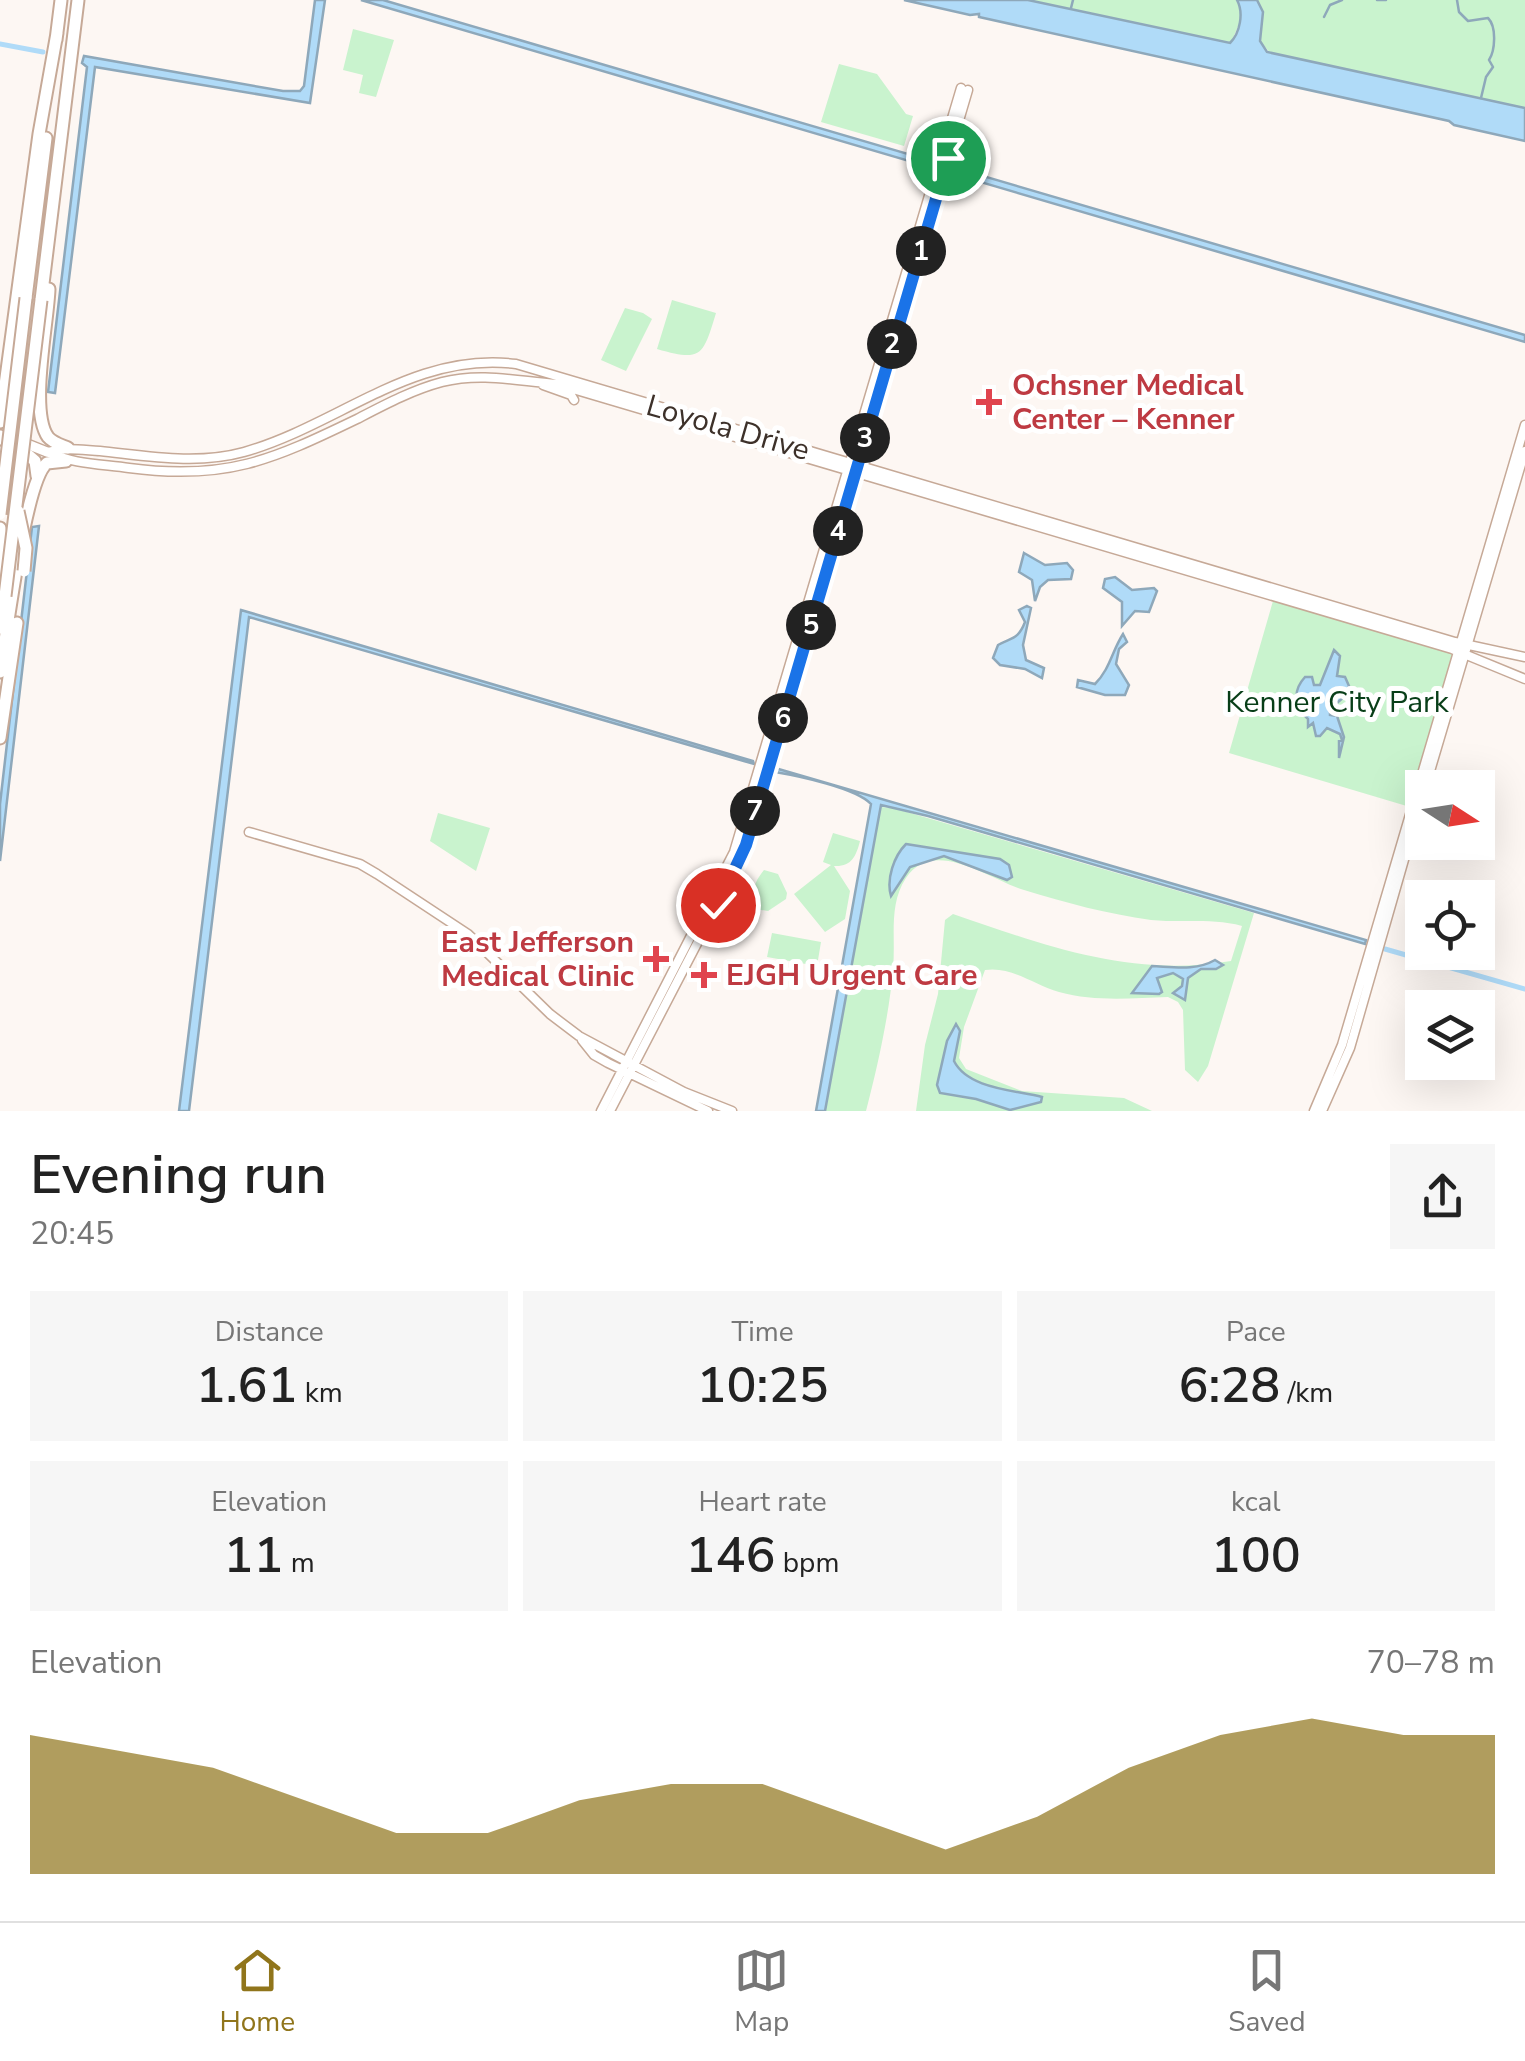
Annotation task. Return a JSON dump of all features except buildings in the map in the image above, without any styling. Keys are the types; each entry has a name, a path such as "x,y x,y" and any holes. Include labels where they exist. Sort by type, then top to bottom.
{"highway":[{"path":"0,514 61,0"},
{"path":"3,590 78,0"},
{"path":"1,417 38,134 57,33"},
{"path":"37,476 47,463 67,455 50,440 44,428 41,366 52,220"},
{"path":"0,672 23,531 37,476 28,449 44,428"},
{"path":"0,480 18,510 26,548 0,738"},
{"path":"0,528 0,637"}],"main road":[{"path":"610,1110 627,1067 682,974 745,848 750,814 965,89"},
{"name":"Loyola Drive","path":"67,455 175,458 244,452 288,436 432,369 478,362 516,364 852,469 1463,648"},
{"path":"564,378 575,378 582,372"},
{"name":"Loyola Drive","path":"1,445 153,471 189,473 243,467 286,453 444,381 492,376 563,386 834,463"},
{"path":"535,382 571,395 574,400"},
{"path":"374,410 376,392"},
{"path":"329,433 332,414"},
{"path":"1428,770 1525,425"},
{"path":"286,453 288,436"},
{"path":"1491,551 1525,451"},
{"path":"243,467 244,452"},
{"path":"130,468 148,465 155,456"},
{"path":"189,473 210,467 210,457"},
{"path":"153,471 158,464 175,458"},
{"path":"1506,486 1512,485 1511,498"},
{"path":"1463,648 1522,657"},
{"path":"1463,648 1522,677"},
{"path":"1522,657 1512,665 1522,677"},
{"path":"601,1111 610,1091 642,1049 656,1002 730,863 750,814"},
{"path":"249,832 360,864 377,874 468,934 524,990 596,1050 708,1111"},
{"path":"738,839 745,848"},
{"path":"1322,1111 1344,1065 1405,844"},
{"path":"682,953 682,960 690,959"},
{"path":"1314,1111 1336,1063 1372,958"},
{"path":"672,970 680,967 682,974"},
{"path":"610,1091 610,1110"},
{"path":"682,1096 732,1111"}],"green space":[{"path":"1028,0 1237,0 1241,12 1231,43"},
{"path":"1257,0 1525,0 1525,108 1271,54 1260,41 1263,12"},
{"path":"353,29 394,40 376,97 359,93 363,75 343,70"},
{"path":"839,64 877,74 906,114 913,116 904,146 821,122"},
{"path":"672,300 716,313 708,339 699,352 683,355 657,349"},
{"path":"625,308 652,319 626,371 601,360"},
{"name":"Kenner City Park","path":"1273,601 1455,656 1421,770 1405,770 1405,806 1229,753"},
{"path":"881,807 1254,913 1208,1066 1198,1082 1185,1070 1183,1010 1178,1002 1168,997 1114,999 1073,995 1014,973 985,970 964,1027 959,1058 966,1069 1022,1091 1124,1098 1152,1111 916,1111 925,1045 938,994 945,920 953,914 1090,956 1159,965 1231,961 1242,926 1151,920 1103,911 1024,890 963,864 931,861 917,866 906,878 897,899 889,1003 866,1111 825,1111"},
{"path":"438,813 490,828 476,871 430,841"},
{"path":"833,833 860,841 852,860 834,866 850,891 845,919 825,932 794,894 831,865 823,862"},
{"path":"764,870 778,874 787,893 786,899 768,911 755,909 753,898 755,884"},
{"path":"772,933 821,942 817,966 767,957"}],"water":[{"path":"315,0 325,0 310,103 95,67 55,393 48,392 87,67 82,63 84,56 300,91 304,86"},
{"path":"361,0 383,0 1525,335 1525,342"},
{"path":"904,0 1028,0 1230,43 1240,23 1237,0 1257,0 1263,12 1260,41 1267,52 1525,108 1525,141 979,14"},
{"path":"39,526 0,861 0,804 32,527"},
{"path":"1024,553 1045,565 1067,563 1073,570 1071,579 1048,580 1040,587 1035,601 1032,580 1019,572"},
{"path":"1115,577 1132,590 1157,591 1149,612 1135,611 1122,626 1122,602 1103,588 1105,579"},
{"path":"1031,608 1023,645 1026,660 1044,668 1042,678 1025,669 1000,665 993,658 998,645 1020,632 1025,622 1019,610"},
{"path":"241,610 754,764 249,617 189,1111 179,1111"},
{"path":"1123,634 1127,642 1119,649 1116,664 1129,685 1125,695 1105,695 1077,687 1078,680 1095,684"},
{"path":"1334,650 1340,656 1337,676 1345,677 1349,686 1345,696 1330,709 1330,715 1337,716 1344,737 1339,758 1340,734 1327,728 1316,736 1313,723 1308,727 1308,719 1296,698 1305,677 1312,677 1314,685 1320,685"},
{"path":"775,768 1366,940 1365,944 881,805 825,1111 816,1111 871,804 840,788 775,772"},
{"path":"906,844 1000,859 1009,865 1012,877 1007,880 944,856 910,867 891,896 892,868"},
{"path":"1215,960 1223,965 1201,969 1188,978 1185,1000 1173,993 1182,986 1183,979 1173,973 1157,978 1162,992 1159,994 1132,993 1152,966 1193,967"},
{"path":"956,1024 960,1031 954,1061 961,1070 993,1087 1042,1097 1041,1102 1010,1110 940,1093 937,1085 947,1041"}],"waterway":[{"path":"1071,8 1073,0"},
{"path":"1324,17 1330,5 1342,0"},
{"path":"1377,0 1386,0"},
{"path":"1457,0 1459,12 1468,21 1488,18 1493,27 1494,45 1489,60 1493,67 1481,98"},
{"path":"0,44 43,52"},
{"path":"1385,949 1525,989"}],"place":[{"name":"Ochsner Medical Center – Kenner","path":"989,402"},
{"name":"East Jefferson Medical Clinic","path":"656,959"},
{"name":"EJGH Urgent Care","path":"704,975"}],"route":[{"path":"718,905 746,845 948,158"}]}
